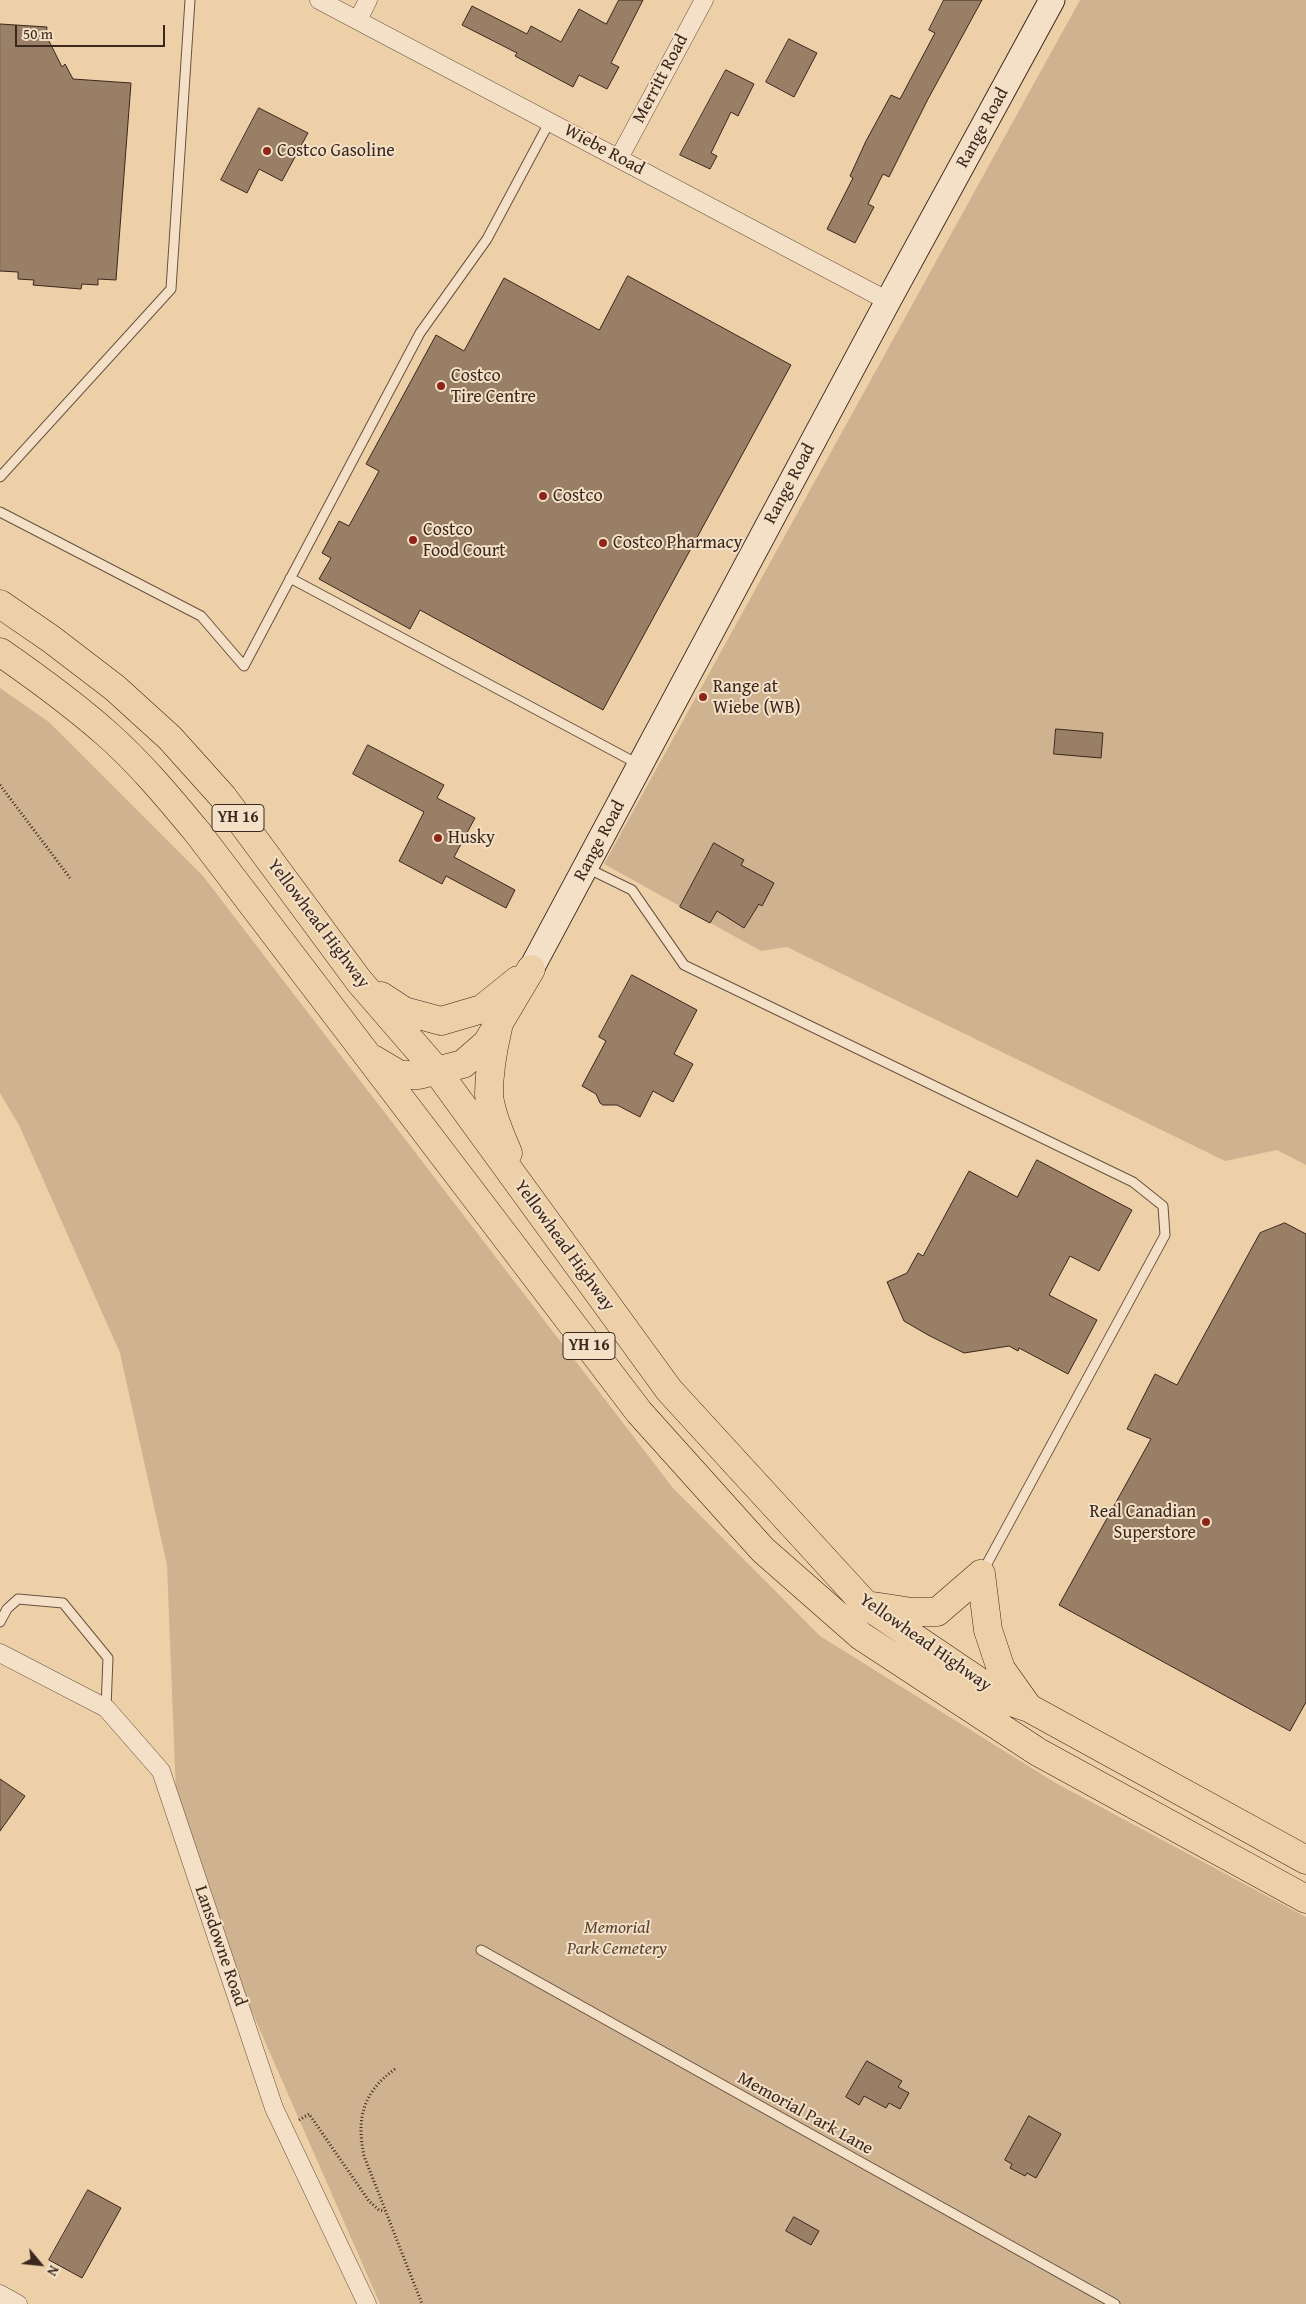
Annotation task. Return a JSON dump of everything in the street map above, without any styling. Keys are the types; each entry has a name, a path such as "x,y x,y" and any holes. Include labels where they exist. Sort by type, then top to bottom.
{"highway":[{"name":"Yellowhead Highway","path":"0,604 51,639 114,688 170,738 223,797 359,981 437,1071 669,1390 866,1605 1008,1701 1029,1708 1306,1860"},
{"name":"Yellowhead Highway","path":"0,652 108,734 158,785 198,833 639,1412 763,1550 861,1636 1038,1752 1306,1899"},
{"path":"359,981 404,1011 441,1021 482,1009 531,969"},
{"path":"368,1056 400,1075 419,1075 463,1064 487,1043 531,969"},
{"path":"499,1024 492,1056 489,1096 500,1132 523,1190"},
{"path":"866,1605 912,1612 937,1612 981,1574"},
{"path":"981,1574 988,1630 1001,1669 1029,1708"}],"street":[{"name":"Wiebe Road","path":"320,0 888,301"},
{"path":"358,20 368,0"},
{"name":"Merritt Road","path":"618,158 704,0"},
{"name":"Range Road","path":"531,969 888,301 1052,0"},
{"name":"Lansdowne Road","path":"0,1652 106,1708 160,1771 274,2108 367,2304"},
{"path":"0,2294 18,2304"}],"lane":[{"path":"0,477 171,289 190,0"},
{"path":"0,512 201,616 244,666 420,333 487,239 550,121"},
{"path":"290,578 640,765"},
{"path":"586,867 632,890 684,965 1133,1182 1163,1206 1165,1236 981,1574"},
{"path":"0,1622 7,1610 18,1599 63,1603 108,1658 106,1708"},
{"name":"Memorial Park Lane","path":"481,1950 1115,2304"}],"path":[{"path":"0,785 70,878"},
{"path":"395,2069 381,2079 371,2092 363,2111 360,2129 364,2156 422,2304"},
{"path":"284,2129 309,2114 369,2201 378,2210 386,2212"}],"green space":[{"path":"1080,0 1306,0 1306,1165 1277,1150 1225,1161 787,947 761,951 604,864"},
{"name":"Memorial Park Cemetery","path":"0,688 49,722 203,876 673,1488 820,1636 1054,1782 1306,1917 1306,2304 380,2304 231,1964 176,1794 167,1565 120,1353 19,1125 0,1093"}],"building":[{"path":"619,0 643,0 611,63 619,67 607,89 579,75 573,87 515,56 517,53 462,25 472,6 527,34 531,26 561,42 579,9 606,24"},
{"path":"944,0 982,0 928,99 889,177 883,174 868,204 874,207 855,243 827,229 853,178 850,176 866,141 891,95 900,99 935,33 929,30"},
{"path":"0,24 47,27 46,35 62,67 65,64 73,79 131,83 116,280 98,279 98,285 82,284 81,289 33,285 34,280 18,279 18,272 0,271"},
{"path":"789,39 817,53 794,97 766,82"},
{"path":"726,70 754,84 738,116 731,112 711,153 717,156 710,169 680,155"},
{"name":"Costco Gasoline","path":"259,108 308,133 282,181 259,169 247,193 221,180"},
{"name":"Costco","path":"628,276 791,365 603,710 420,610 410,629 319,579 331,558 322,553 339,521 349,526 379,471 366,464 436,335 464,351 504,278 599,330"},
{"path":"1056,729 1103,733 1101,758 1054,754"},
{"name":"Husky","path":"368,745 444,785 437,798 475,818 454,857 515,890 506,908 446,876 442,884 399,861 424,812 353,774"},
{"path":"714,843 744,860 741,865 774,883 762,906 759,904 744,928 717,911 710,923 680,907"},
{"path":"632,975 697,1010 674,1054 693,1064 673,1102 653,1091 640,1117 617,1105 603,1105 596,1094 582,1086 606,1041 599,1037"},
{"path":"1037,1160 1132,1210 1099,1271 1070,1256 1049,1295 1097,1320 1068,1374 1019,1348 1018,1351 1009,1346 964,1353 928,1335 904,1321 887,1282 907,1273 918,1253 923,1256 969,1171 1017,1197"},
{"name":"Real Canadian Superstore","path":"1285,1223 1306,1234 1306,1702 1290,1731 1059,1605 1151,1439 1127,1429 1155,1374 1177,1385 1260,1233"},
{"path":"0,1779 25,1796 0,1831"},
{"path":"867,2061 902,2081 898,2087 909,2093 900,2109 889,2103 886,2108 864,2096 859,2105 846,2097"},
{"path":"1029,2116 1061,2134 1036,2178 1027,2173 1025,2176 1010,2168 1012,2164 1005,2160"},
{"path":"88,2190 121,2208 82,2278 49,2260"},
{"path":"794,2217 819,2231 811,2245 786,2231"}],"place":[{"name":"Costco Gasoline","path":"267,151"},
{"name":"Costco Tire Centre","path":"441,386"},
{"name":"Costco","path":"543,496"},
{"name":"Costco Food Court","path":"413,540"},
{"name":"Costco Pharmacy","path":"603,543"},
{"name":"Range at Wiebe (WB)","path":"703,697"},
{"name":"Husky","path":"438,838"},
{"name":"Real Canadian Superstore","path":"1206,1522"}]}
